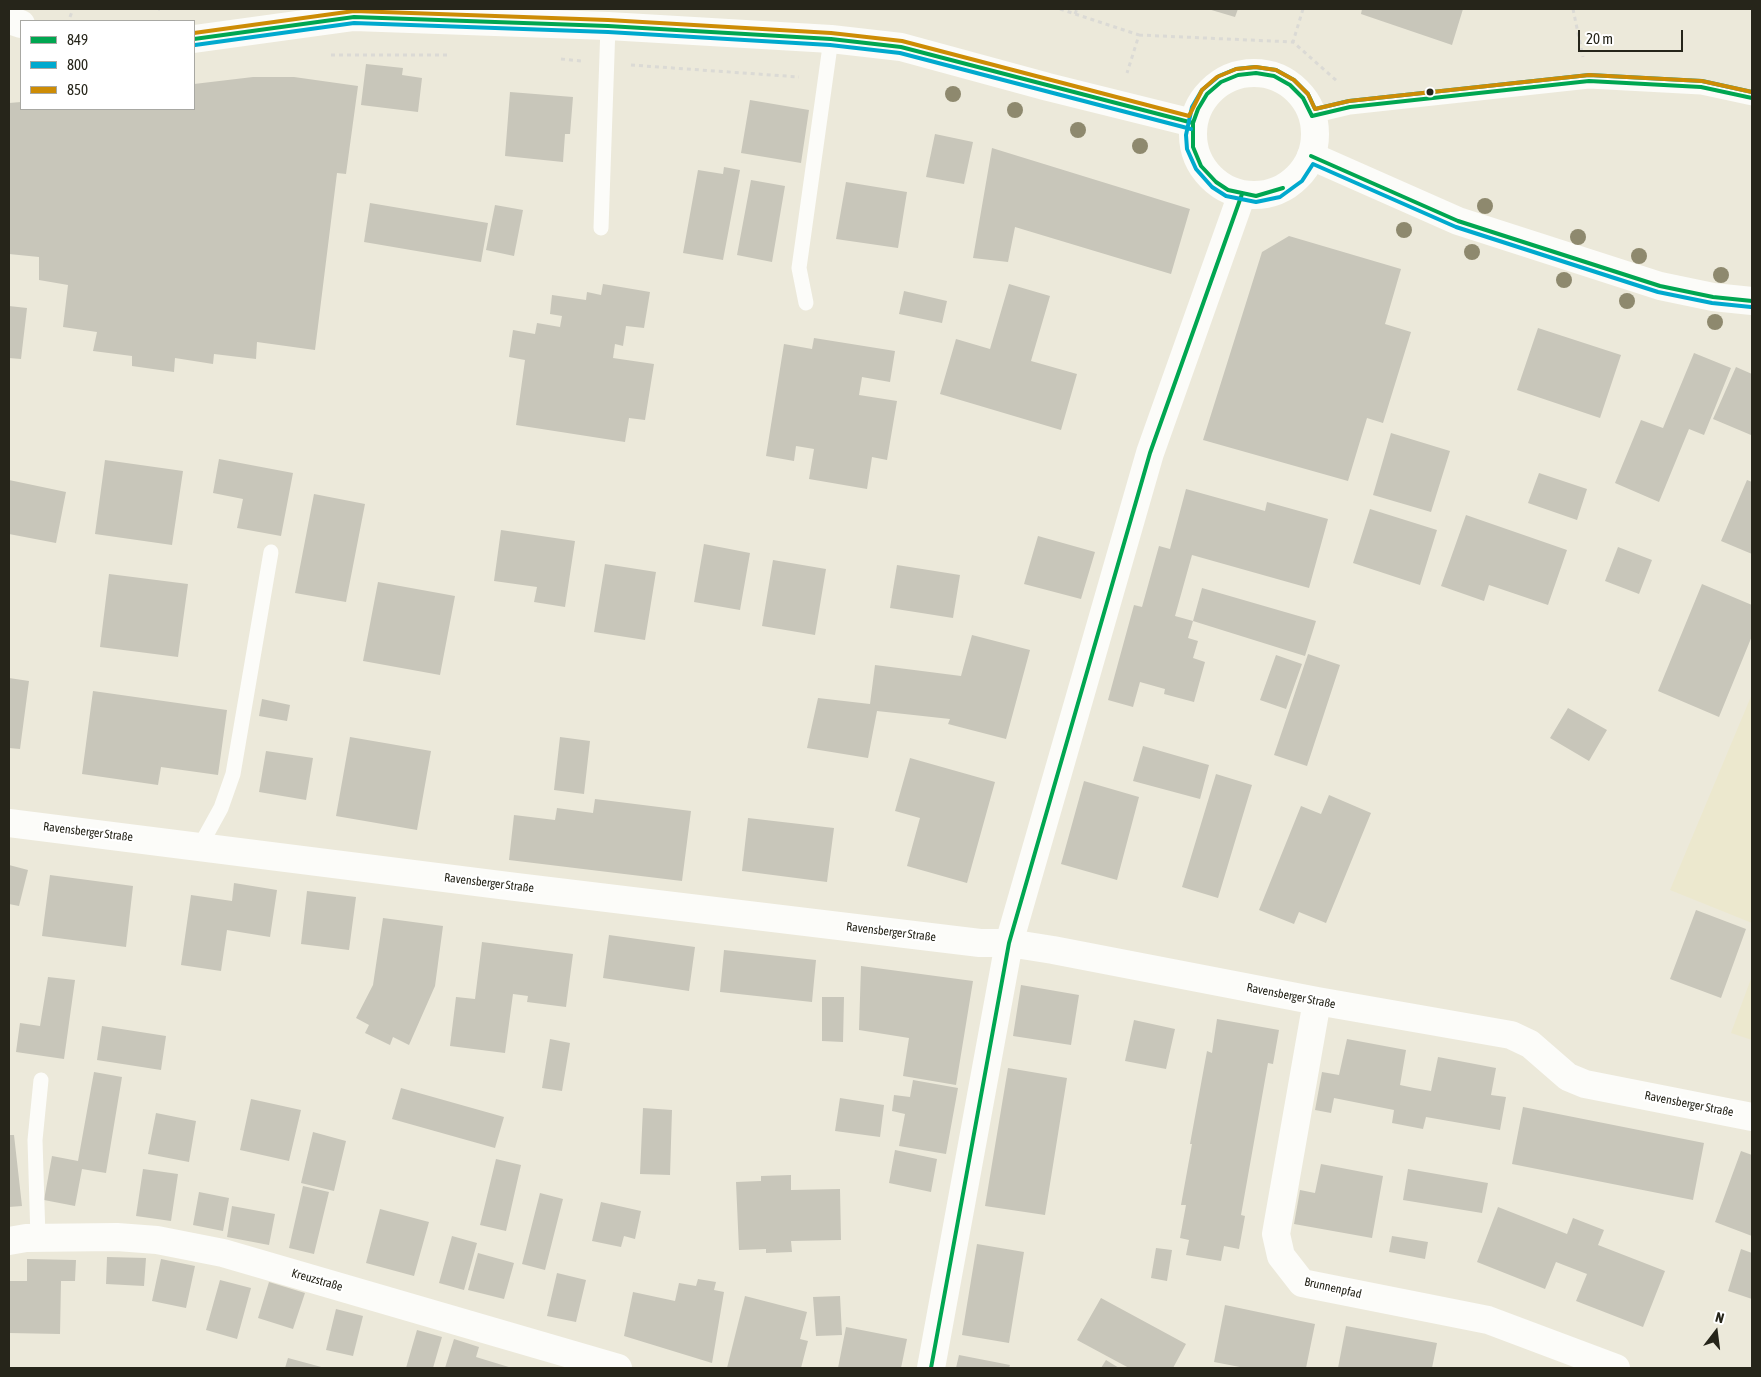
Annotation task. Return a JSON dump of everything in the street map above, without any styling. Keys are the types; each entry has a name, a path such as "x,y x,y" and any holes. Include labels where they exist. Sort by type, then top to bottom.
{"street":[{"path":"195,38 354,17 608,26 831,39 901,47 1048,87 1193,123"},
{"path":"1256,73 1274,76 1290,85 1303,98 1312,116 1315,130 1311,156 1297,178 1278,190 1256,196 1228,190 1216,182 1202,166 1194,147 1193,123 1198,109 1208,94 1221,82 1238,75 1256,73"},
{"path":"1311,156 1467,224 1660,286 1713,297 1752,301"},
{"path":"931,1368 1010,943 1150,453 1242,194"},
{"name":"Ravensberger Straße","path":"9,823 980,943 1010,943 1317,1001 1511,1035 1530,1044 1568,1077 1585,1084 1752,1117"},
{"name":"Brunnenpfad","path":"1317,1001 1276,1234 1281,1256 1302,1283 1488,1320 1616,1368"},
{"name":"Kreuzstraße","path":"9,1241 38,1238 117,1237 157,1240 224,1253 618,1368"}],"lane":[{"path":"601,228 608,26"},
{"path":"806,303 799,268 831,39"},
{"path":"1312,116 1350,107 1589,81 1701,87 1752,98"},
{"path":"200,846 221,808 233,774 271,552"},
{"path":"38,1238 36,1140 41,1080"}],"path":[{"path":"70,17 73,9"},
{"path":"1060,9 1139,35 1293,42 1339,84"},
{"path":"1075,14 1077,9"},
{"path":"1293,42 1303,9"},
{"path":"1573,9 1589,81"},
{"path":"1125,78 1139,35"},
{"path":"328,55 455,55"},
{"path":"560,59 799,77"}],"shaded area":[{"path":"1752,694 1752,923 1670,890"},
{"path":"1752,976 1752,1040 1731,1033"}],"building":[{"path":"1208,9 1238,9 1235,17"},
{"path":"1362,9 1463,9 1452,45 1361,14"},
{"path":"366,64 403,68 402,75 422,78 418,112 361,105"},
{"path":"253,77 294,77 358,86 346,174 337,173 315,350 257,342 256,359 214,354 213,364 175,358 174,372 132,366 132,356 93,351 97,332 63,327 68,285 39,280 39,257 9,254 9,103 20,102 20,110 195,110 195,84"},
{"path":"510,92 573,97 570,134 565,134 563,162 505,156"},
{"path":"750,100 809,110 801,163 741,153"},
{"path":"935,134 973,142 964,184 926,177"},
{"path":"992,148 1190,209 1171,274 1015,227 1008,262 973,258"},
{"path":"724,167 740,170 723,260 683,253 698,170 723,174"},
{"path":"751,180 785,186 772,262 737,255"},
{"path":"846,182 907,192 898,248 836,239"},
{"path":"370,203 488,223 481,262 364,242"},
{"path":"495,205 523,210 514,256 486,250"},
{"path":"1289,236 1401,269 1385,324 1411,332 1383,423 1367,418 1348,481 1203,440 1262,252"},
{"path":"603,284 650,292 644,328 626,326 623,346 615,344 613,358 654,364 645,420 629,418 625,442 516,425 525,360 509,357 513,330 535,334 537,323 560,327 562,316 550,314 552,295 586,300 587,292 601,295"},
{"path":"1009,284 1050,296 1031,361 1077,374 1061,430 940,394 956,339 990,349"},
{"path":"904,291 947,301 942,323 899,314"},
{"path":"9,306 27,308 21,359 9,358"},
{"path":"1538,328 1621,355 1600,418 1517,390"},
{"path":"814,338 895,351 890,382 862,377 859,395 897,401 887,460 872,457 867,489 809,479 814,449 796,446 794,461 766,456 784,344 812,349"},
{"path":"1694,353 1731,368 1704,435 1689,429 1659,502 1615,483 1641,420 1663,428"},
{"path":"1736,367 1752,374 1751,435 1713,419"},
{"path":"1391,433 1450,451 1431,512 1373,495"},
{"path":"219,459 293,473 281,536 237,528 243,499 213,493"},
{"path":"105,460 183,471 172,545 95,534"},
{"path":"1539,473 1587,489 1577,520 1528,503"},
{"path":"9,480 66,492 56,543 9,534"},
{"path":"1747,480 1752,482 1752,554 1721,541"},
{"path":"1186,489 1265,511 1267,502 1328,519 1309,588 1192,555 1175,616 1193,621 1188,638 1198,641 1193,658 1205,662 1194,702 1164,694 1165,689 1140,682 1133,707 1108,700 1134,605 1142,607 1159,546 1170,549"},
{"path":"314,494 365,504 346,602 295,593"},
{"path":"1370,509 1437,530 1420,585 1353,563"},
{"path":"1466,515 1567,550 1548,605 1489,585 1484,601 1441,586"},
{"path":"501,530 575,541 565,607 534,602 537,587 494,581"},
{"path":"1038,536 1095,552 1081,599 1024,584"},
{"path":"704,544 750,553 740,610 694,602"},
{"path":"1618,547 1652,560 1639,594 1605,581"},
{"path":"773,560 826,569 815,635 762,626"},
{"path":"605,564 656,572 645,640 594,632"},
{"path":"897,565 960,575 953,618 890,608"},
{"path":"109,574 188,584 178,657 100,647"},
{"path":"378,582 455,596 440,675 363,661"},
{"path":"1702,584 1752,605 1752,636 1719,717 1658,691"},
{"path":"1202,588 1316,621 1305,656 1193,621"},
{"path":"972,635 1030,650 1006,739 948,724 950,719 877,711 868,758 807,748 818,698 870,704 875,665 961,676"},
{"path":"1308,654 1340,665 1307,766 1274,755"},
{"path":"1276,655 1302,664 1286,709 1260,700"},
{"path":"9,678 29,681 20,749 9,748"},
{"path":"93,691 227,710 218,775 161,767 158,785 82,774"},
{"path":"262,699 290,705 287,721 259,716"},
{"path":"1568,708 1607,730 1589,761 1550,738"},
{"path":"350,737 431,751 417,830 336,816"},
{"path":"560,737 590,741 584,794 554,790"},
{"path":"1143,746 1209,765 1200,799 1133,781"},
{"path":"266,751 313,758 306,800 259,792"},
{"path":"910,758 995,782 967,883 907,866 920,818 895,811"},
{"path":"1216,774 1252,785 1218,898 1182,887"},
{"path":"1084,781 1139,797 1117,880 1061,864"},
{"path":"1329,795 1371,813 1326,923 1299,912 1294,924 1259,910 1301,806 1321,814"},
{"path":"595,799 691,811 682,881 509,860 514,815 555,820 557,808 593,813"},
{"path":"748,818 834,828 827,882 742,871"},
{"path":"9,865 28,870 19,906 9,904"},
{"path":"50,875 133,886 126,947 42,936"},
{"path":"234,883 277,890 270,937 227,930 221,971 181,965 191,895 232,901"},
{"path":"307,891 356,897 349,950 301,944"},
{"path":"1696,910 1746,929 1721,998 1670,979"},
{"path":"383,918 443,926 435,986 409,1045 393,1037 390,1045 365,1033 369,1025 356,1018 373,985"},
{"path":"609,935 695,947 689,991 603,978"},
{"path":"482,942 573,954 566,1007 527,1002 528,996 513,994 505,1053 450,1046 456,997 475,999"},
{"path":"724,950 816,960 812,1002 720,992"},
{"path":"861,966 973,981 956,1085 903,1076 909,1038 859,1030"},
{"path":"48,977 75,980 64,1059 16,1052 20,1023 40,1026"},
{"path":"1021,985 1079,995 1071,1045 1013,1036"},
{"path":"822,997 844,997 843,1042 822,1041"},
{"path":"1217,1019 1279,1030 1273,1064 1268,1063 1241,1215 1245,1216 1239,1249 1224,1246 1221,1261 1186,1255 1189,1240 1180,1238 1186,1205 1181,1205 1192,1144 1190,1144 1207,1051 1212,1053"},
{"path":"1134,1020 1175,1029 1166,1069 1125,1061"},
{"path":"102,1026 166,1036 161,1070 97,1060"},
{"path":"550,1039 570,1043 562,1091 542,1088"},
{"path":"1347,1039 1406,1050 1400,1085 1414,1088 1431,1091 1438,1057 1496,1068 1491,1095 1506,1097 1500,1130 1426,1117 1423,1129 1392,1123 1394,1110 1334,1098 1331,1113 1315,1110 1322,1072 1339,1075"},
{"path":"1008,1068 1067,1078 1045,1215 985,1206"},
{"path":"94,1072 122,1077 106,1173 82,1169 75,1206 44,1200 52,1156 78,1161"},
{"path":"913,1080 958,1088 946,1154 899,1146 905,1114 892,1111 894,1095 910,1097"},
{"path":"401,1088 504,1117 495,1148 392,1119"},
{"path":"840,1098 884,1105 880,1137 835,1131"},
{"path":"251,1099 301,1110 289,1161 240,1150"},
{"path":"1523,1107 1704,1143 1693,1200 1512,1164"},
{"path":"643,1108 672,1110 670,1175 640,1174"},
{"path":"156,1113 196,1121 189,1162 148,1154"},
{"path":"313,1132 346,1141 334,1191 301,1183"},
{"path":"9,1135 14,1135 22,1206 9,1207"},
{"path":"895,1150 937,1159 931,1192 889,1183"},
{"path":"1741,1151 1752,1155 1752,1236 1715,1222"},
{"path":"496,1159 521,1165 506,1231 480,1225"},
{"path":"1321,1164 1383,1176 1372,1238 1294,1224 1300,1190 1315,1193"},
{"path":"143,1169 178,1174 171,1221 136,1216"},
{"path":"1408,1169 1488,1183 1482,1213 1403,1200"},
{"path":"791,1175 791,1190 840,1189 841,1240 791,1241 792,1252 766,1253 766,1249 739,1250 736,1182 761,1181 761,1176"},
{"path":"303,1186 329,1192 314,1254 289,1248"},
{"path":"199,1192 229,1198 223,1231 193,1225"},
{"path":"540,1193 563,1199 545,1270 522,1264"},
{"path":"601,1202 641,1211 635,1239 624,1236 621,1247 592,1241"},
{"path":"232,1206 275,1214 269,1245 227,1237"},
{"path":"1498,1207 1567,1234 1573,1218 1604,1230 1598,1245 1665,1271 1643,1327 1576,1301 1587,1274 1556,1262 1545,1289 1477,1262"},
{"path":"380,1209 429,1222 414,1276 366,1263"},
{"path":"452,1236 477,1243 464,1290 439,1283"},
{"path":"1392,1236 1428,1242 1425,1259 1389,1252"},
{"path":"977,1244 1024,1252 1009,1343 962,1335"},
{"path":"1156,1248 1172,1250 1167,1281 1151,1278"},
{"path":"1741,1249 1752,1253 1752,1299 1728,1291"},
{"path":"478,1253 514,1263 504,1299 468,1290"},
{"path":"107,1257 146,1258 144,1286 106,1284"},
{"path":"27,1259 76,1260 75,1281 61,1281 60,1334 9,1333 9,1281 27,1281"},
{"path":"161,1259 195,1266 186,1308 152,1301"},
{"path":"557,1273 586,1280 576,1322 547,1316"},
{"path":"698,1279 716,1282 714,1290 724,1292 712,1363 624,1336 633,1292 675,1301 679,1283 696,1286"},
{"path":"220,1280 251,1288 237,1339 206,1330"},
{"path":"269,1282 305,1293 293,1329 258,1318"},
{"path":"745,1296 807,1312 800,1339 808,1341 801,1368 727,1368"},
{"path":"840,1296 842,1335 816,1336 813,1297"},
{"path":"1101,1298 1186,1344 1173,1368 1129,1368 1077,1340"},
{"path":"1225,1305 1315,1324 1306,1368 1245,1368 1214,1362"},
{"path":"336,1309 363,1316 353,1356 326,1350"},
{"path":"1346,1326 1437,1343 1432,1368 1338,1368"},
{"path":"846,1327 907,1339 901,1368 838,1368"},
{"path":"417,1330 442,1337 433,1368 406,1368"},
{"path":"454,1339 479,1347 476,1357 512,1368 445,1368"},
{"path":"959,1355 1010,1365 1009,1368 956,1368"},
{"path":"288,1358 325,1368 285,1368"},
{"path":"1106,1360 1119,1368 1101,1368"}],"transit line":[{"name":"850","path":"195,33 354,11 608,20 831,33 902,41 1189,116 1202,90 1217,77 1236,69 1256,67 1276,70 1294,80 1308,94 1315,109 1349,101 1589,75 1702,81 1752,92"},
{"name":"849","path":"195,39 354,17 608,26 831,39 901,47 1193,123"},
{"name":"800","path":"195,45 354,23 608,32 830,45 900,53 1191,129"},
{"name":"800","path":"1751,307 1712,303 1658,292 1456,227 1313,164 1302,181 1280,197 1256,202 1226,196 1212,187 1196,169 1187,149 1186,135 1192,107 1202,90 1219,76 1236,69 1255,67 1276,70 1294,80 1308,94 1315,109 1349,101 1589,75 1702,81 1752,92"},
{"name":"849","path":"1283,188 1256,196 1228,190 1216,182 1201,166 1193,147 1193,123 1198,109 1207,94 1221,82 1238,75 1256,73 1274,76 1290,85 1303,98 1312,116"},
{"name":"849","path":"1312,116 1350,107 1589,81 1701,87 1752,98"},
{"name":"849","path":"1311,156 1458,221 1660,286 1713,297 1752,301"},
{"name":"849","path":"931,1368 1009,943 1150,453 1242,194"}]}
